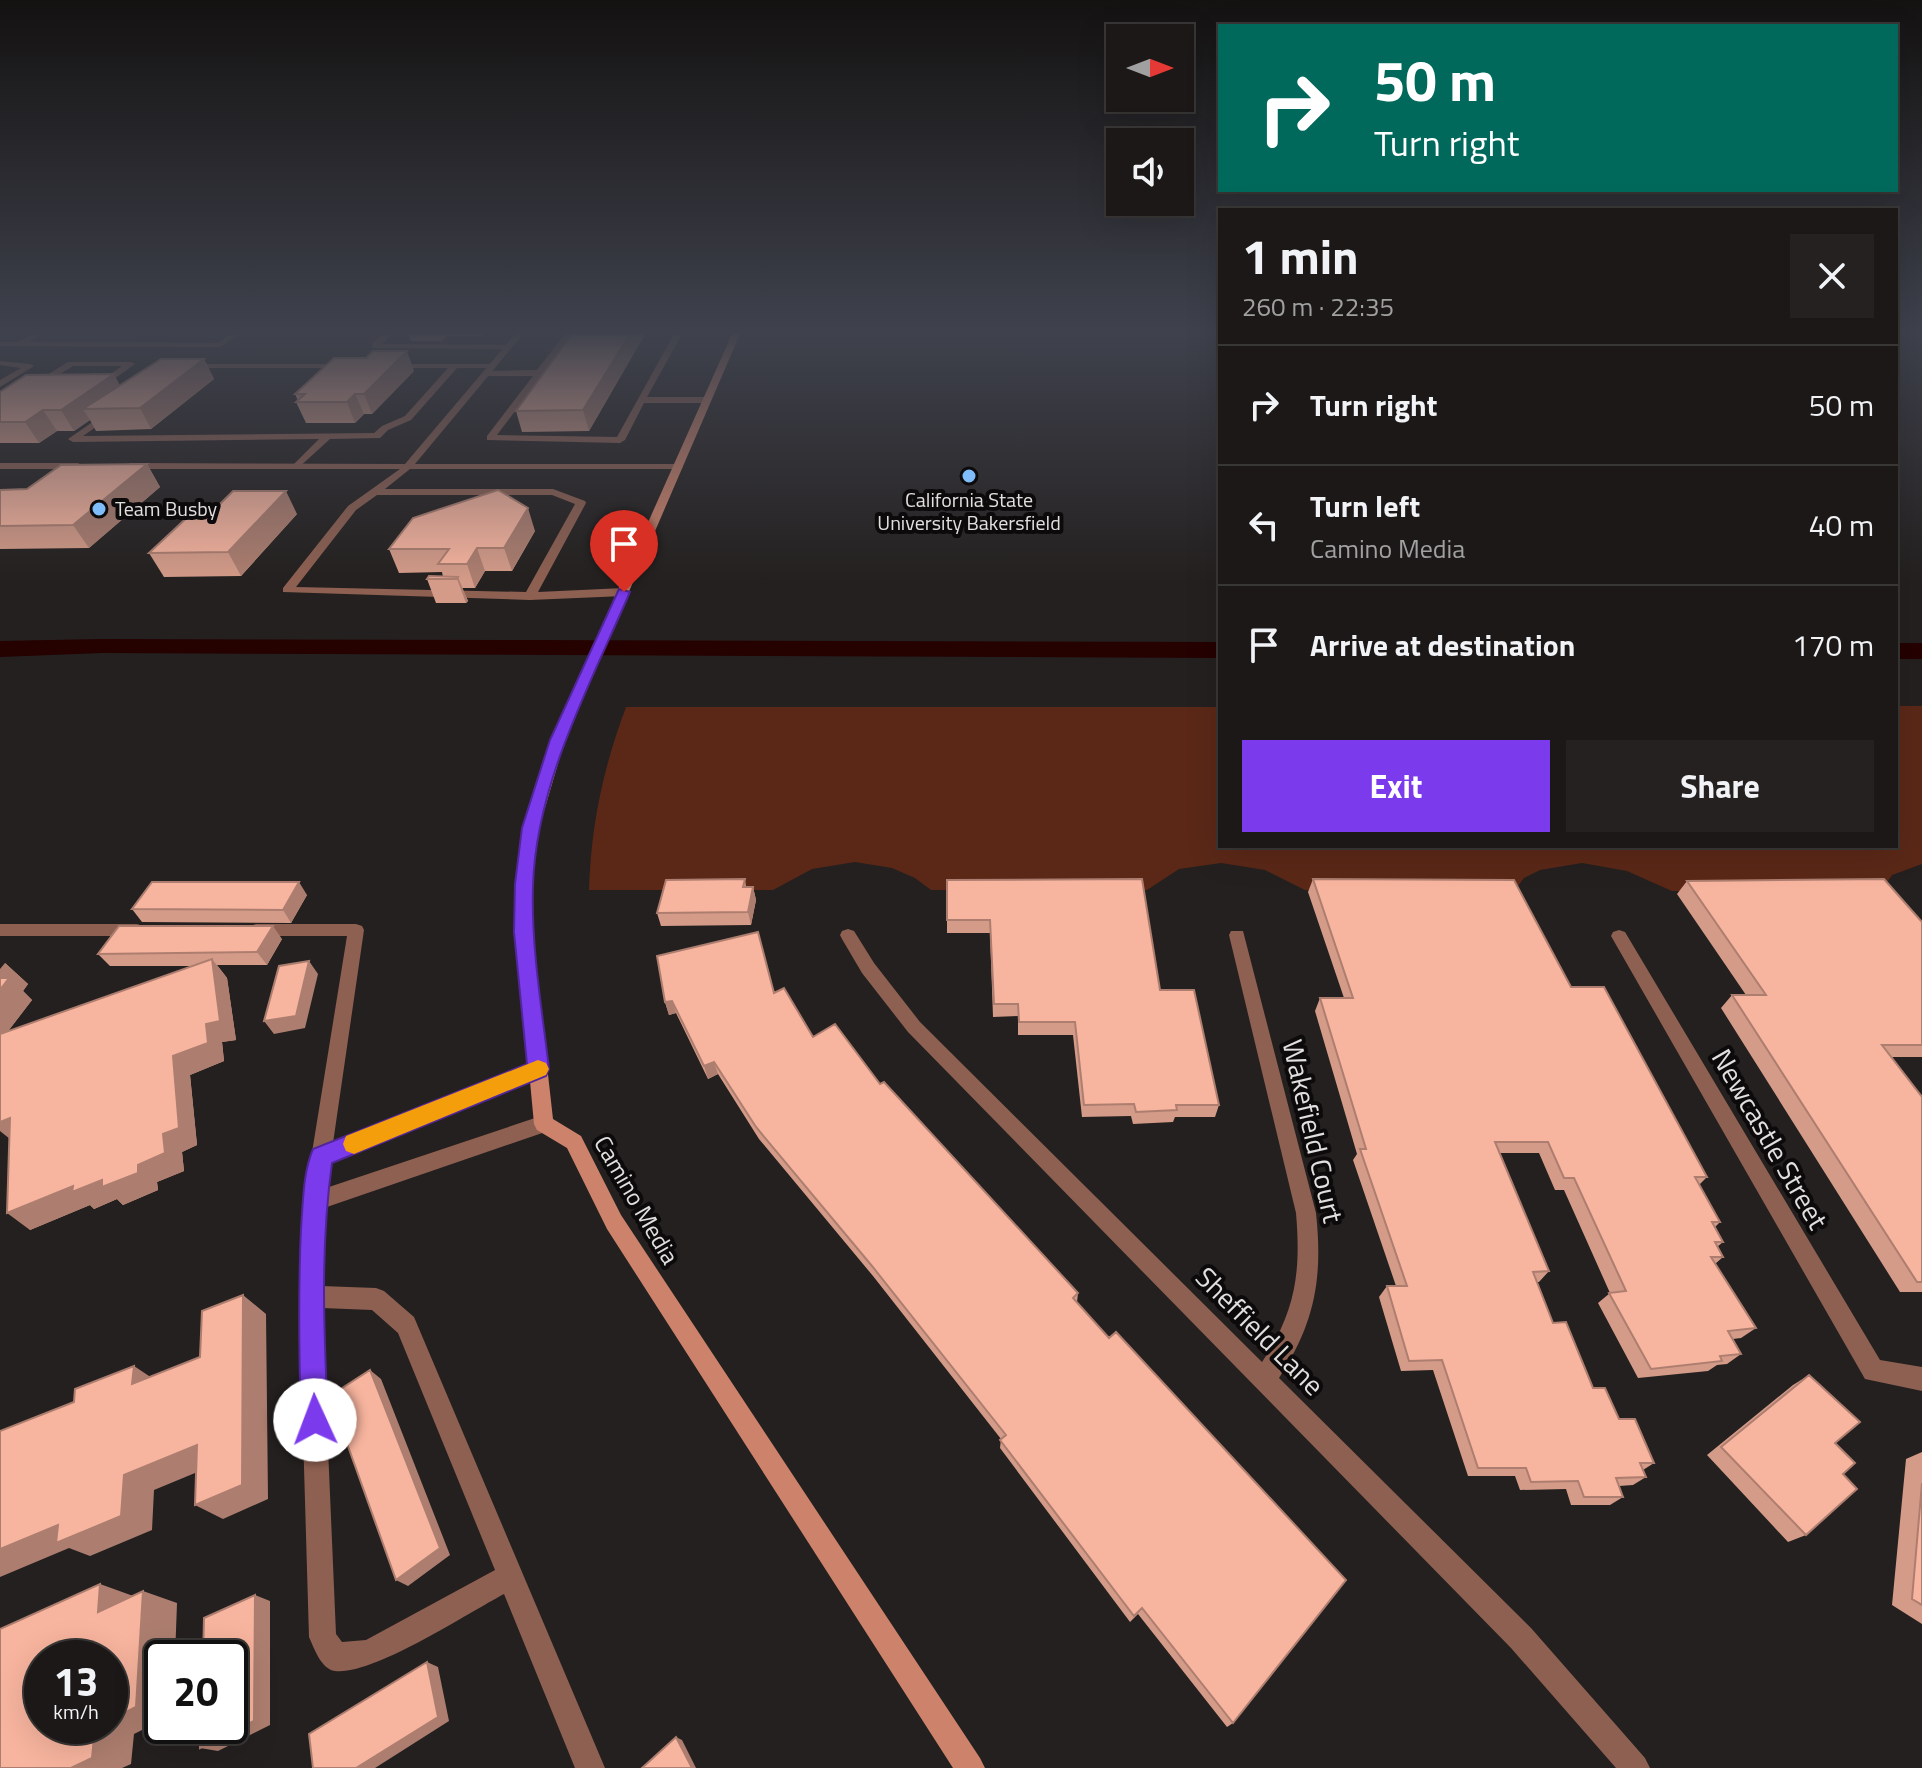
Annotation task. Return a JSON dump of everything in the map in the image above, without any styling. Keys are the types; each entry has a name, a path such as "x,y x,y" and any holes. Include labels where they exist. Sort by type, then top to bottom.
{"street":[{"path":"105,417 73,439 377,436 385,428 400,424 407,417"},
{"path":"449,417 407,467 352,508 287,590 530,596 624,592"},
{"path":"507,417 490,438 620,440 632,417"},
{"path":"314,1202 544,1124 524,932 524,884 531,828 549,765 700,417"},
{"path":"297,466 327,437"},
{"path":"0,466 84,466"},
{"path":"114,466 678,467"},
{"path":"375,492 553,492 581,503 530,596"},
{"path":"0,930 155,930"},
{"path":"232,930 356,930 314,1202 310,1297 323,1637 335,1657 369,1653 510,1576"},
{"name":"Sheffield Lane","path":"848,935 868,968 914,1027 1521,1638 1635,1768"},
{"name":"Wakefield Court","path":"1237,935 1306,1213 1311,1255 1307,1300 1292,1340 1265,1378"},
{"name":"Newcastle Street","path":"1619,936 1873,1371 1922,1379"},
{"path":"321,1157 538,1069"},
{"name":"Camino Media","path":"544,1124 574,1142 614,1222 970,1768"},
{"path":"310,1297 376,1299 406,1325 590,1768"}],"shaded area":[{"path":"1898,706 1922,706 1922,864 1892,875 1881,891 1672,891 1627,871 1582,863 1540,870 1524,878 1514,891 1305,890 1265,870 1221,863 1179,869 1147,890 931,890 915,878 892,868 855,862 812,869 773,890 589,890 592,843 600,797 626,707 1218,707 1218,848 1898,848"}],"building":[{"path":"0,417 33,417 25,422 0,422"},
{"path":"147,464 73,525 0,526 0,490 27,489 61,465"},
{"path":"498,490 528,508 504,548 477,548 467,564 438,564 449,549 389,549 413,518"},
{"path":"233,491 286,491 228,552 149,553 193,512 218,506"},
{"path":"429,576 458,577 427,579"},
{"path":"745,879 743,887 753,887 748,912 657,913 666,880"},
{"path":"1142,879 1160,990 1194,990 1219,1105 1176,1105 1177,1110 1136,1112 1134,1104 1084,1105 1075,1022 1019,1022 1018,1004 994,1004 990,920 947,920 947,880"},
{"path":"1313,879 1514,880 1571,987 1604,987 1707,1177 1695,1177 1720,1222 1712,1222 1723,1242 1715,1242 1723,1257 1711,1257 1756,1328 1728,1331 1741,1354 1720,1356 1722,1361 1651,1369 1609,1293 1626,1291 1574,1178 1564,1178 1548,1142 1495,1142 1549,1271 1533,1272 1553,1323 1566,1322 1593,1388 1605,1388 1619,1419 1635,1419 1654,1463 1640,1463 1646,1477 1616,1478 1623,1497 1584,1497 1578,1481 1531,1482 1526,1468 1478,1468 1442,1360 1409,1361 1387,1286 1407,1286 1360,1149 1366,1149 1320,998 1353,998"},
{"path":"1884,879 1922,922 1922,1045 1882,1045 1922,1097 1922,1282 1917,1282 1732,995 1766,995 1687,881"},
{"path":"152,882 299,882 283,910 132,909"},
{"path":"119,926 273,926 257,952 98,954"},
{"path":"758,932 774,993 784,988 813,1037 835,1024 880,1084 884,1082 1078,1293 1073,1298 1109,1338 1116,1332 1346,1580 1233,1723 1142,1608 1134,1616 1000,1440 1006,1435 872,1266 756,1127 714,1062 704,1066 672,1001 665,1002 657,956"},
{"path":"212,959 220,1021 206,1024 208,1043 173,1056 179,1128 163,1134 165,1153 138,1165 138,1173 102,1187 102,1180 72,1192 73,1186 7,1213 10,1118 0,1122 0,1034"},
{"path":"309,961 296,1016 264,1021 279,966"},
{"path":"0,978 9,978 0,990"},
{"path":"243,1295 242,1485 195,1505 197,1445 124,1475 121,1516 56,1543 58,1525 0,1549 0,1431 74,1402 75,1389 134,1366 132,1384 200,1357 202,1311"},
{"path":"370,1370 440,1548 396,1580 330,1396"},
{"path":"1809,1375 1860,1422 1835,1443 1855,1463 1843,1474 1857,1489 1806,1535 1721,1447"},
{"path":"1922,1483 1922,1605 1912,1599"},
{"path":"100,1584 98,1612 143,1591 136,1707 128,1711 128,1640 24,1640 24,1744 93,1744 92,1758 71,1768 0,1768 0,1629"},
{"path":"255,1595 254,1721 248,1724 248,1640 203,1640 204,1618"},
{"path":"427,1662 438,1717 356,1768 313,1768 309,1734"},
{"path":"676,1737 692,1768 642,1768"}],"waterway":[{"path":"0,649 102,646 1218,650"},
{"path":"1898,651 1922,651"}],"slow traffic":[{"path":"354,1144 538,1069"}],"place":[{"name":"California State University Bakersfield","path":"969,476"},
{"name":"Team Busby","path":"99,509"}],"route":[{"path":"315,1420 310,1297 314,1202 321,1157 538,1069 524,932 524,884 531,828 558,740 624,592"}]}
